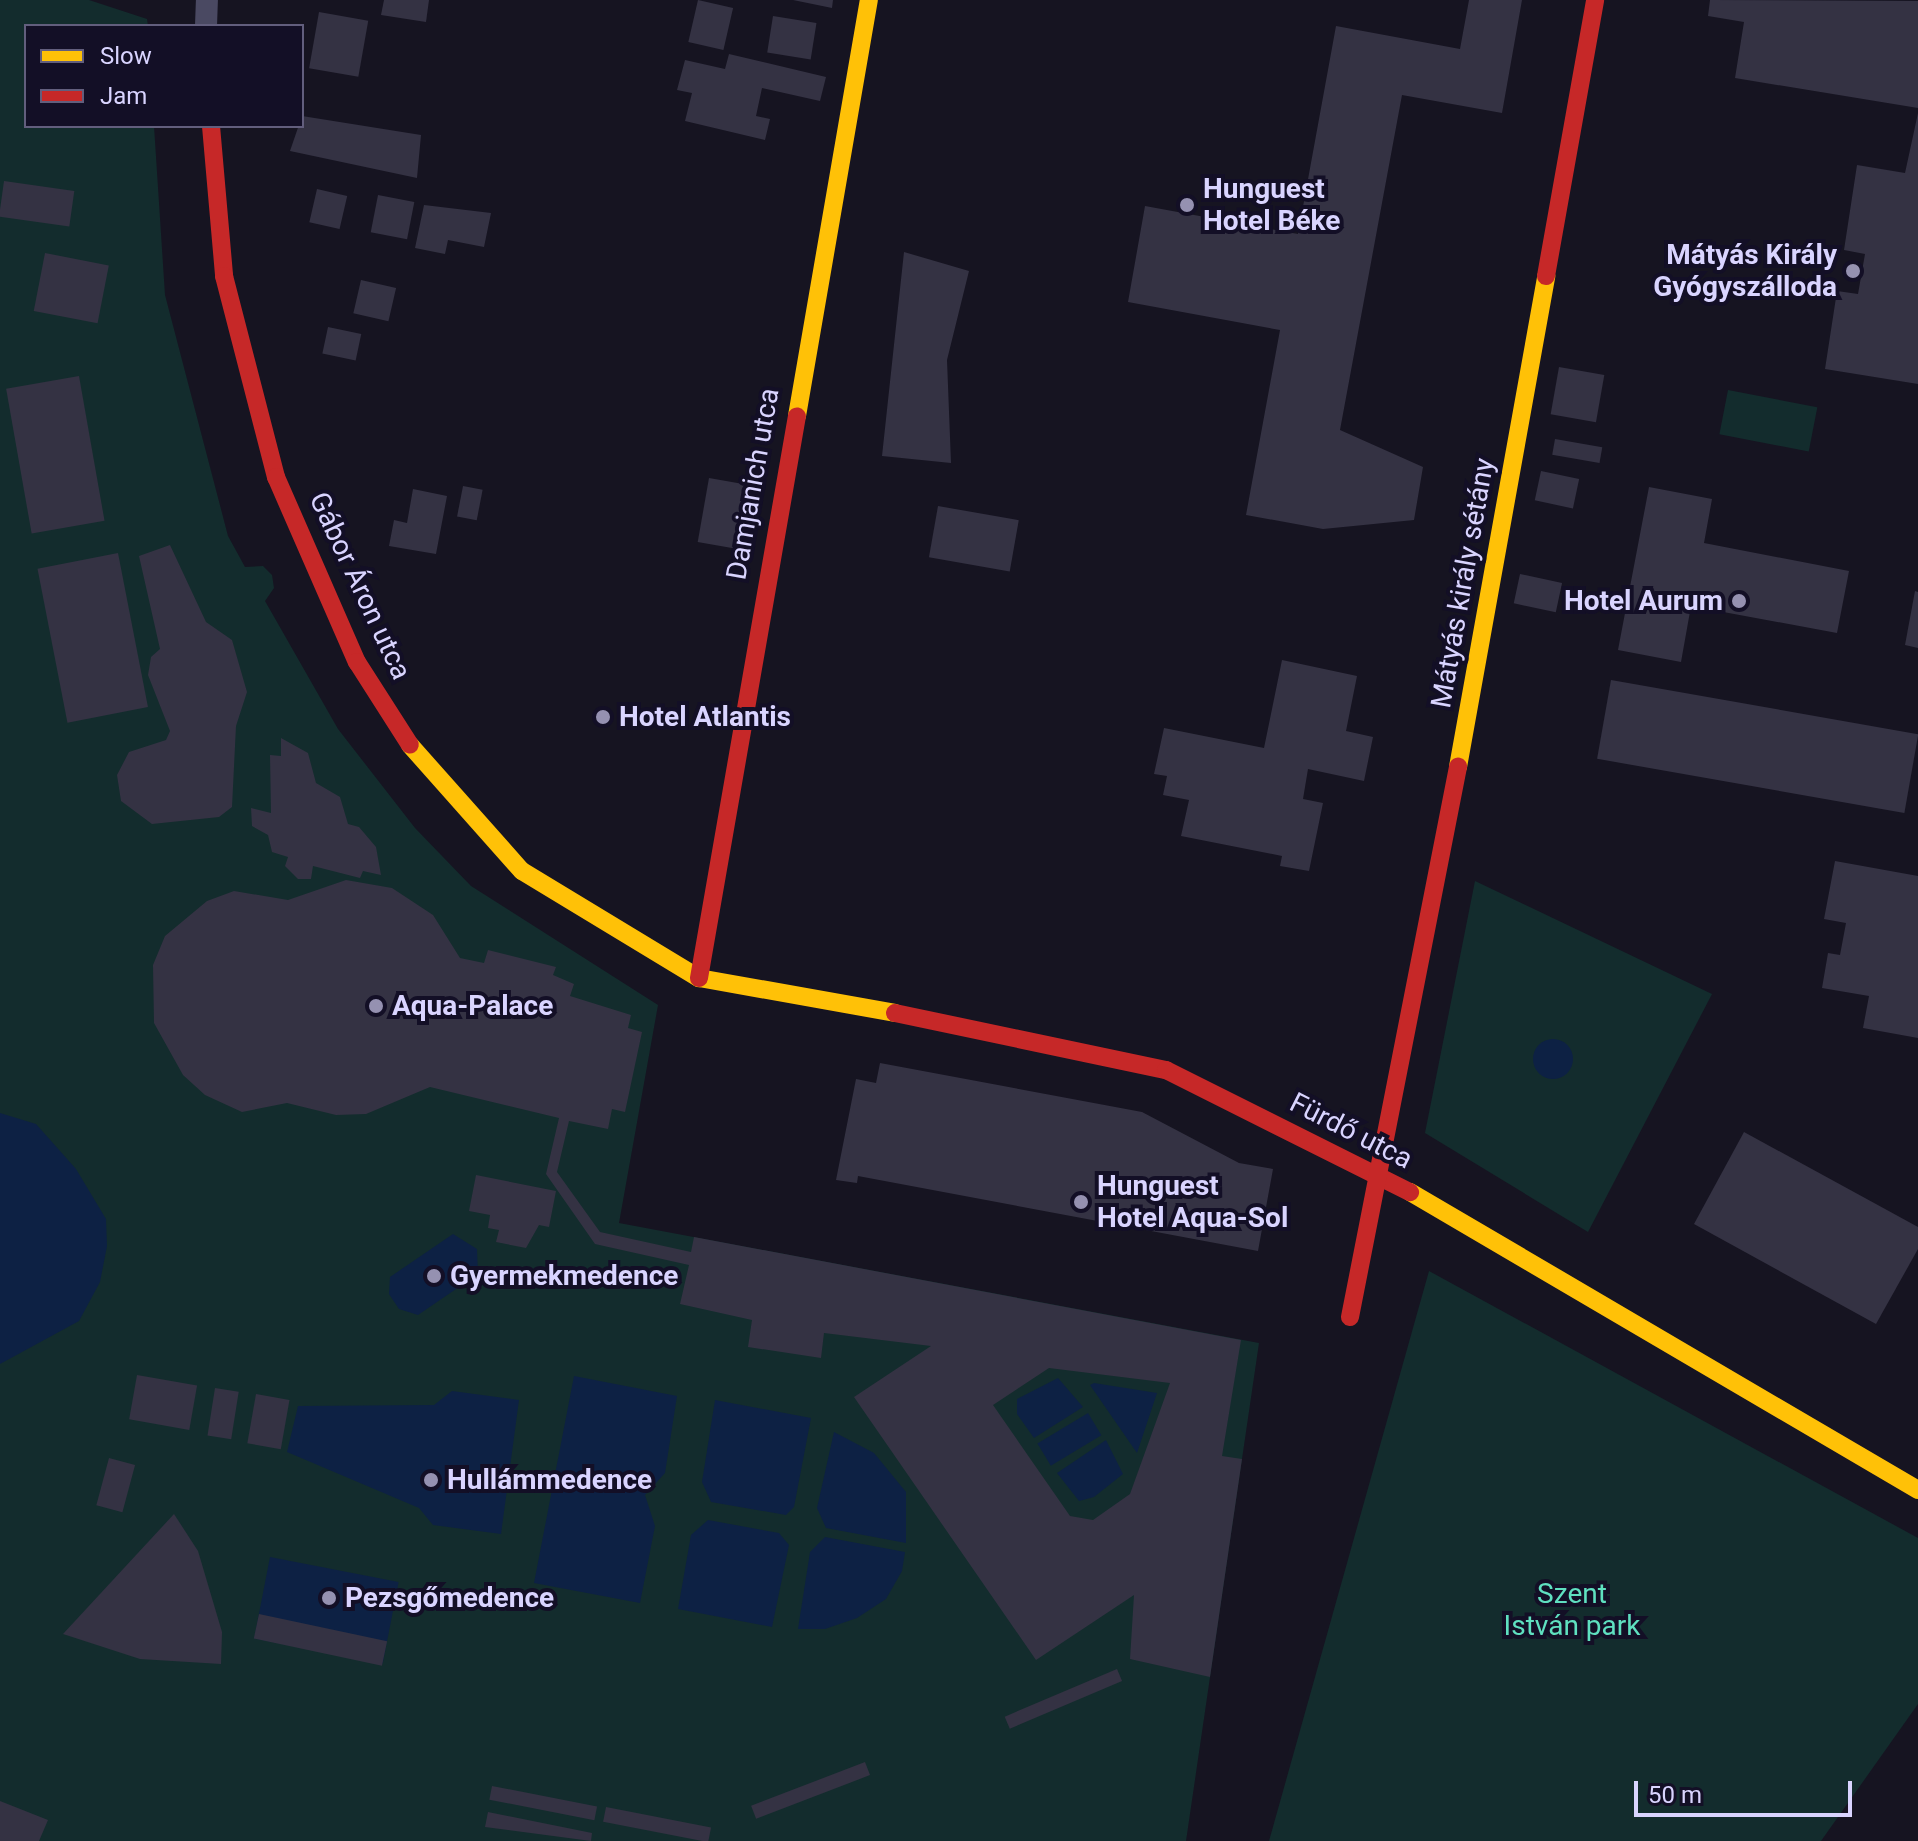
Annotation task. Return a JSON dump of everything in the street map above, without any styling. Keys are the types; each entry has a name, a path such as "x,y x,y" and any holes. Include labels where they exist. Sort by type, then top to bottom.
{"street":[{"path":"206,24 207,0"},
{"name":"Damjanich utca","path":"699,978 869,0"},
{"name":"Mátyás király sétány","path":"1379,1175 1595,0"},
{"name":"Gábor Áron utca","path":"211,128 224,276 276,477 357,662 422,765 522,871 699,978"},
{"name":"Fürdő utca","path":"699,978 1129,1057 1379,1175 1917,1485"},
{"path":"1350,1317 1379,1175"}],"green space":[{"path":"0,0 89,0 147,19 148,24 24,24 24,128 154,128 165,295 228,536 245,567 263,566 272,575 274,588 265,601 338,729 415,828 471,886 658,1005 619,1223 1259,1343 1186,1841 0,1841"},
{"path":"1728,390 1817,407 1809,452 1719,434"},
{"path":"1475,881 1712,994 1588,1232 1425,1133"},
{"name":"Szent István park","path":"1429,1271 1918,1538 1918,1704 1821,1841 1269,1841"}],"water":[{"path":"1553,1039 1567,1045 1573,1059 1567,1073 1553,1079 1539,1073 1533,1059 1539,1045"},
{"path":"0,1113 36,1124 76,1169 106,1219 107,1246 100,1282 79,1321 0,1364"},
{"name":"Gyermekmedence","path":"453,1234 477,1249 478,1274 418,1315 399,1309 389,1294 390,1277"},
{"path":"574,1376 677,1396 665,1473 645,1495 655,1526 640,1603 534,1583"},
{"path":"1058,1378 1083,1407 1034,1438 1017,1414 1017,1399"},
{"path":"1094,1383 1157,1393 1137,1453 1090,1385"},
{"name":"Hullámmedence","path":"452,1391 519,1400 501,1534 433,1525 419,1508 287,1452 298,1406 434,1405"},
{"path":"715,1400 811,1418 794,1507 786,1515 711,1502 702,1482"},
{"path":"1088,1413 1101,1435 1051,1466 1037,1443"},
{"path":"834,1432 874,1453 906,1492 906,1543 826,1528 817,1508"},
{"path":"1106,1440 1123,1474 1094,1497 1079,1501 1057,1473"},
{"path":"708,1520 779,1533 789,1545 772,1627 678,1609 691,1535"},
{"path":"825,1537 905,1552 902,1571 886,1599 857,1618 825,1629 798,1629 810,1552"},
{"name":"Pezsgőmedence","path":"270,1557 399,1582 383,1663 254,1638"}],"building":[{"path":"384,0 429,0 426,22 381,15"},
{"path":"698,0 733,8 723,50 688,42"},
{"path":"793,0 833,0 832,8"},
{"path":"1469,0 1522,0 1502,113 1402,95 1340,430 1423,467 1414,520 1323,529 1246,515 1280,330 1128,302 1145,206 1298,234 1336,26 1460,49"},
{"path":"1710,0 1918,1 1918,108 1735,78 1744,22 1708,16"},
{"path":"319,12 368,21 358,77 309,68"},
{"path":"773,16 816,23 811,59 767,53"},
{"path":"729,54 826,77 820,101 762,88 756,116 770,119 765,140 685,121 692,93 677,90 685,60 725,69"},
{"path":"1918,113 1918,384 1825,369 1837,291 1858,294 1865,254 1844,250 1857,165 1905,173"},
{"path":"304,116 421,135 417,178 290,151 298,128 304,128"},
{"path":"4,181 74,191 69,227 0,217"},
{"path":"317,189 347,196 340,229 309,222"},
{"path":"378,195 414,202 407,239 371,232"},
{"path":"424,205 491,213 484,247 448,240 445,254 415,248"},
{"path":"904,252 969,271 947,360 951,463 882,456"},
{"path":"45,253 109,265 98,323 34,311"},
{"path":"361,280 396,288 388,321 353,313"},
{"path":"328,327 361,334 356,360 322,353"},
{"path":"1559,367 1604,375 1596,422 1551,414"},
{"path":"79,376 105,521 32,534 6,389"},
{"path":"1555,439 1602,447 1599,463 1552,455"},
{"path":"1541,471 1579,479 1573,508 1535,500"},
{"path":"709,478 747,485 736,549 698,542"},
{"path":"463,486 483,490 477,520 457,516"},
{"path":"1649,487 1712,499 1704,543 1849,571 1837,633 1691,606 1681,662 1618,650"},
{"path":"413,489 447,496 436,554 389,546 394,520 407,523"},
{"path":"938,506 1019,520 1010,571 929,557"},
{"path":"170,545 206,622 232,640 247,692 236,726 232,807 219,817 152,824 121,801 117,775 129,752 166,740 170,731 148,675 151,657 160,649 139,556"},
{"path":"118,553 148,707 67,723 38,569"},
{"path":"1520,574 1562,583 1556,612 1514,603"},
{"path":"1915,591 1918,592 1918,648 1905,645"},
{"path":"1282,660 1357,676 1346,731 1373,737 1364,781 1308,769 1303,799 1323,803 1309,871 1280,866 1282,856 1181,836 1189,800 1163,795 1167,776 1154,774 1164,728 1264,748"},
{"path":"1611,680 1918,734 1904,813 1597,759"},
{"path":"281,738 308,753 316,783 340,797 348,824 359,827 376,847 381,875 363,871 360,878 313,866 311,879 298,879 285,866 288,857 272,852 268,835 252,826 251,808 271,813 270,755 281,756"},
{"path":"1835,861 1918,876 1918,1038 1863,1028 1869,996 1822,988 1828,953 1840,955 1846,923 1824,919"},
{"path":"346,880 392,888 433,915 460,958 484,963 488,950 556,967 553,975 574,984 570,996 631,1015 628,1028 642,1032 625,1112 612,1109 608,1129 569,1121 557,1172 600,1232 691,1252 694,1237 1241,1340 1222,1456 1242,1459 1210,1677 1130,1659 1134,1595 1036,1660 854,1397 931,1346 824,1333 821,1358 748,1347 752,1320 680,1304 689,1265 595,1244 546,1174 559,1118 430,1087 366,1114 336,1115 287,1103 242,1112 205,1095 183,1075 154,1023 153,965 165,936 207,901 234,891 288,900","holes":["1049,1368 1170,1383 1130,1494 1093,1520 1070,1516 993,1405"]},
{"path":"880,1063 1142,1112 1239,1163 1273,1169 1258,1251 858,1176 857,1183 836,1180 856,1079 876,1083"},
{"path":"1744,1132 1918,1227 1918,1249 1876,1324 1694,1224"},
{"path":"476,1175 556,1191 549,1227 539,1225 526,1248 496,1242 499,1230 488,1228 490,1215 469,1211"},
{"path":"137,1375 197,1386 189,1430 129,1419"},
{"path":"215,1388 239,1392 231,1439 207,1435"},
{"path":"256,1394 289,1400 281,1449 247,1443"},
{"path":"109,1458 135,1465 122,1512 96,1505"},
{"path":"174,1514 198,1551 222,1632 221,1664 140,1659 63,1634"},
{"path":"259,1614 387,1641 382,1666 254,1638"},
{"path":"1117,1669 1122,1681 1010,1729 1005,1717"},
{"path":"865,1762 870,1775 756,1819 751,1806"},
{"path":"492,1786 597,1806 594,1820 489,1800"},
{"path":"0,1801 48,1820 39,1841 0,1841"},
{"path":"606,1807 711,1827 708,1841 702,1841 603,1822"},
{"path":"488,1812 592,1833 591,1841 485,1827"}],"traffic: slow":[{"path":"797,416 869,0"},
{"path":"1458,767 1546,276"},
{"path":"410,745 522,871 699,978 895,1013"},
{"path":"1410,1192 1918,1490"}],"traffic: jam":[{"path":"1546,276 1595,0"},
{"path":"211,128 224,276 276,477 357,662 410,745"},
{"path":"699,978 797,416"},
{"path":"1350,1317 1458,767"},
{"path":"895,1013 1166,1070 1410,1192"}],"place":[{"name":"Hunguest Hotel Béke","path":"1187,205"},
{"name":"Mátyás Király Gyógyszálloda","path":"1853,271"},
{"name":"Hotel Aurum","path":"1739,601"},
{"name":"Hotel Atlantis","path":"603,717"},
{"name":"Aqua-Palace","path":"376,1006"},
{"name":"Hunguest Hotel Aqua-Sol","path":"1081,1202"},
{"name":"Gyermekmedence","path":"434,1276"},
{"name":"Hullámmedence","path":"431,1480"},
{"name":"Pezsgőmedence","path":"329,1598"}]}
